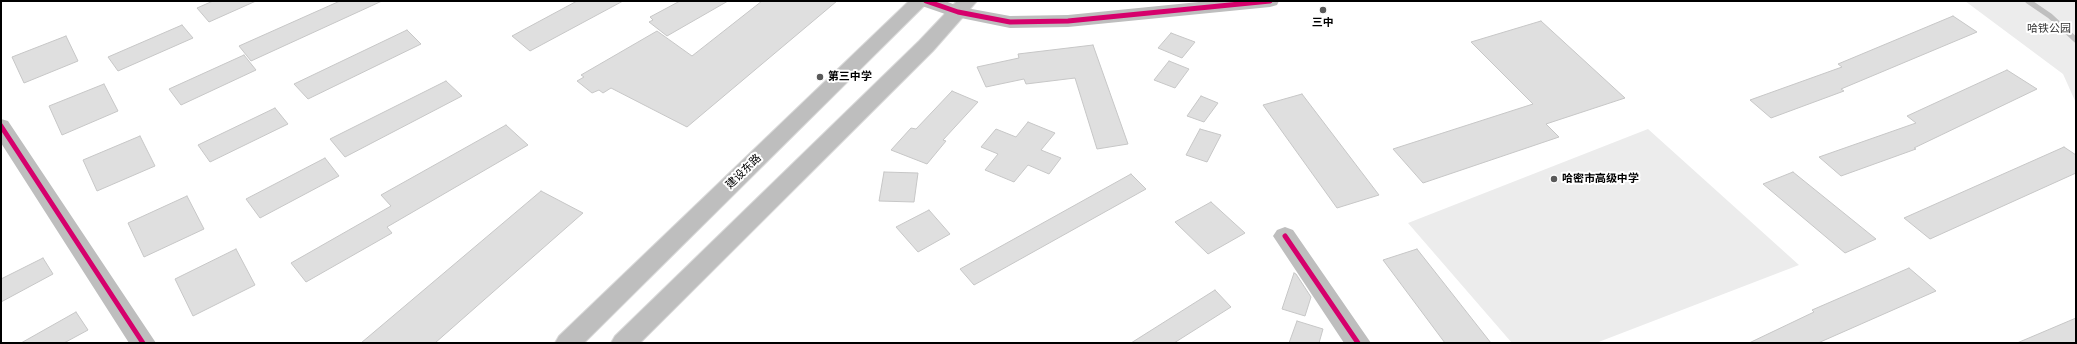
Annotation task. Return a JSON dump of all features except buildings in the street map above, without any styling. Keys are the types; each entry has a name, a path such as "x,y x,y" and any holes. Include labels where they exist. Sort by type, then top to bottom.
{"main road":[{"name":"建设东路","path":"568,343 920,1"},
{"path":"926,1 963,7 1010,22 1068,21 1270,1"},
{"path":"624,343 926,46 963,7"},
{"path":"1,126 143,343"},
{"path":"1285,236 1358,343"}],"green space":[{"name":"哈铁公园","path":"1965,1 2076,1 2076,103 2063,74"},
{"path":"1648,129 1799,265 1596,343 1512,343 1408,223"}],"waterway":[{"path":"2028,1 2050,16 2076,40"}],"cycle path":[{"path":"926,1 958,12 1010,22 1068,21 1270,1"},
{"path":"1,126 143,343"},
{"path":"1285,236 1358,343"}],"place":[{"name":"三中","path":"1323,10"},
{"name":"第三中学","path":"820,77"},
{"name":"哈密市高级中学","path":"1554,179"}]}
